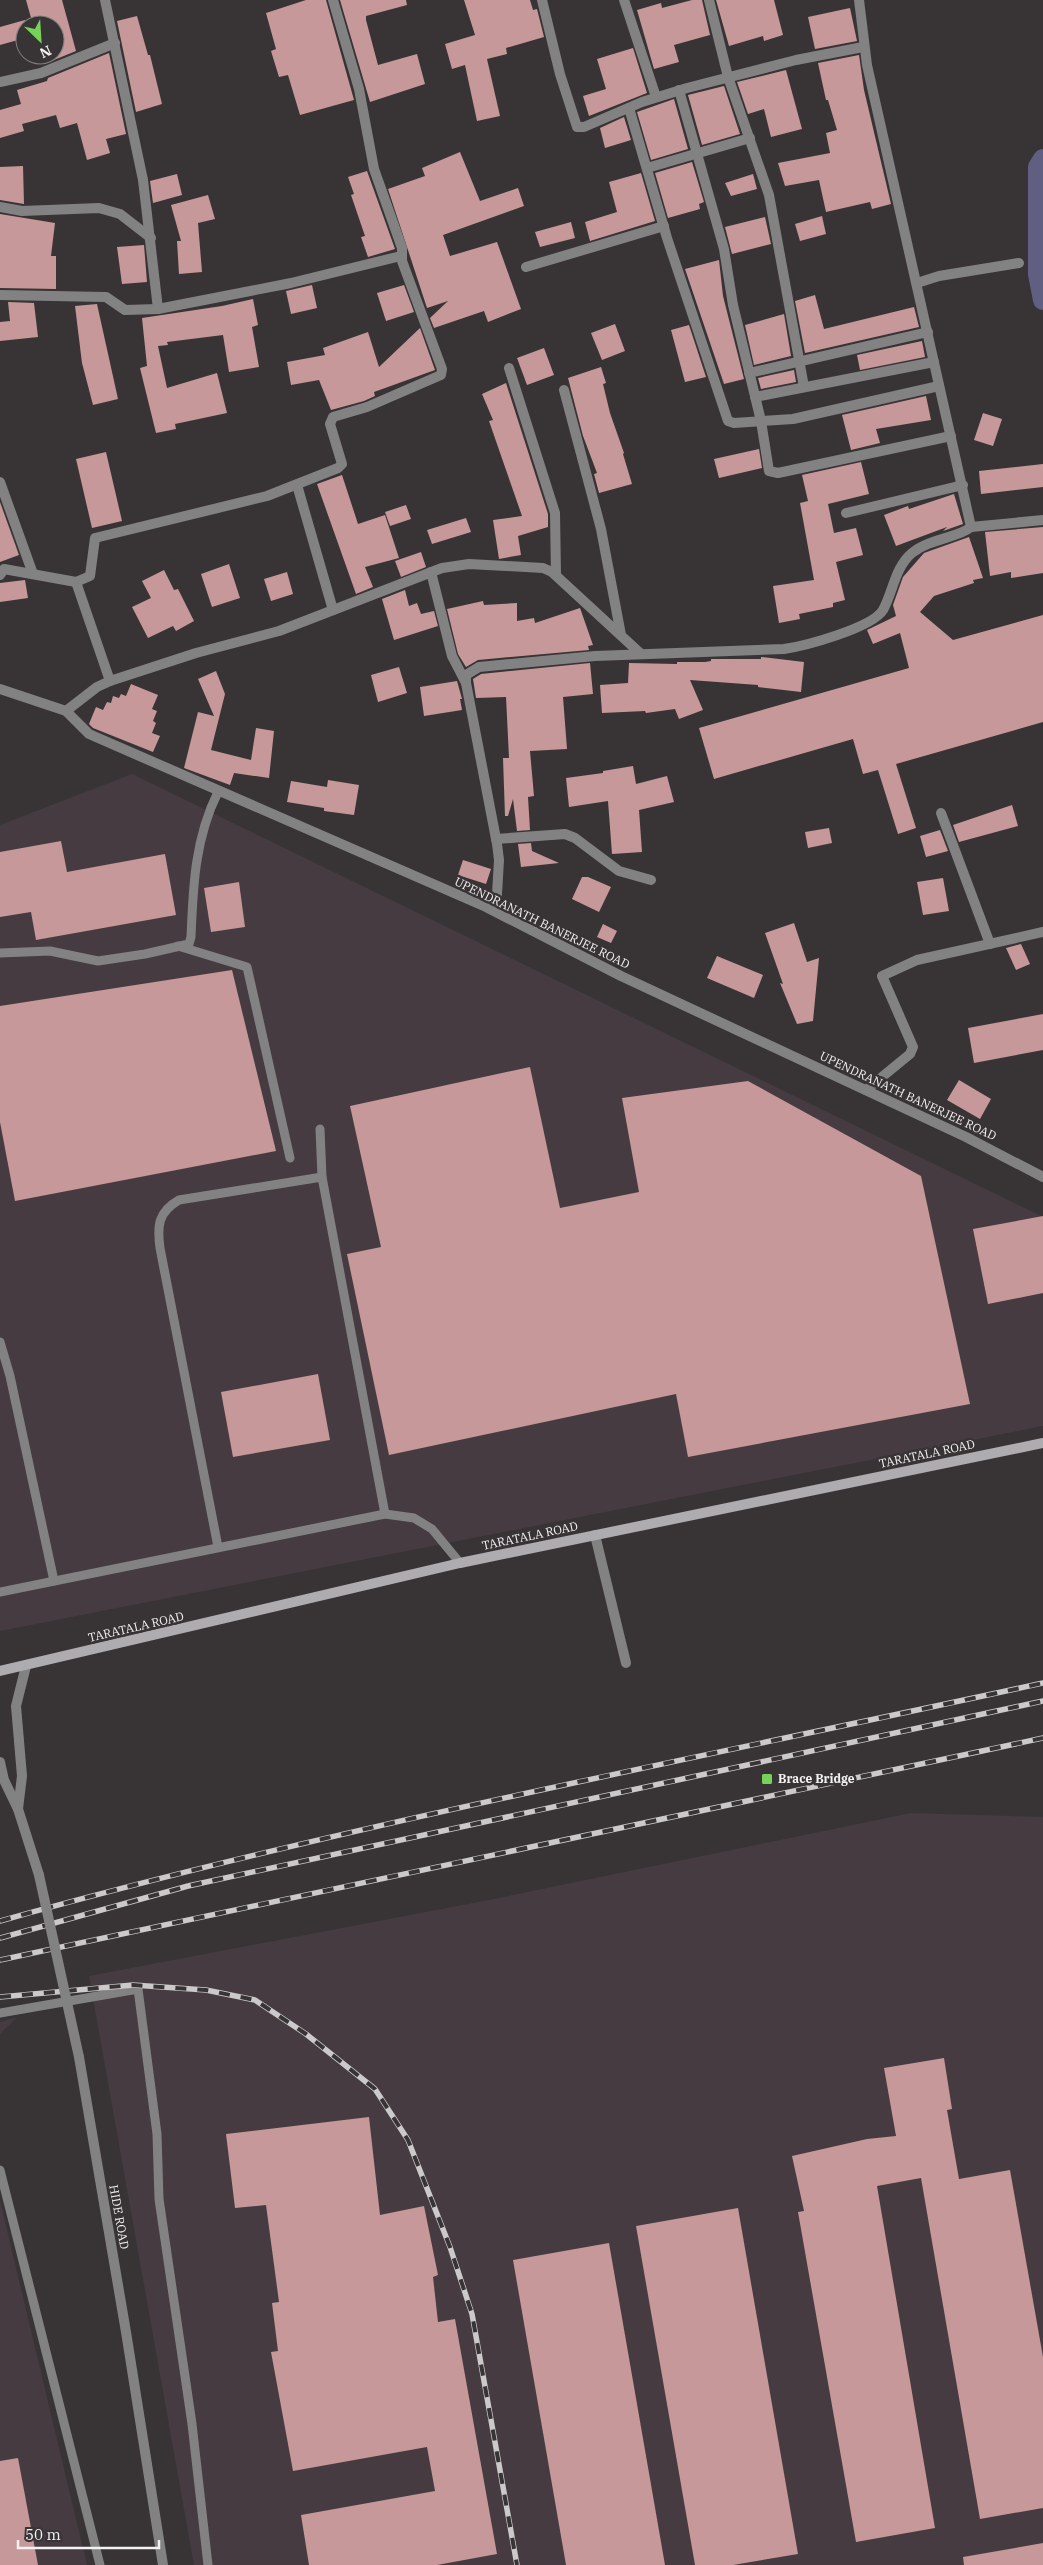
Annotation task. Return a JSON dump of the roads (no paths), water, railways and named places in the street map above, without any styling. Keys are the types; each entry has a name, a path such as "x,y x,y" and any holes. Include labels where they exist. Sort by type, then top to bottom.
{"main road":[{"name":"TARATALA ROAD","path":"0,1671 460,1563 1043,1443"}],"street":[{"path":"105,0 143,180 158,309"},
{"path":"0,575 4,569 76,582 90,576 95,538 211,511 297,485 341,467 330,424 333,417 367,407 441,375 442,369 401,256 401,245 374,169 359,89 333,0"},
{"path":"542,0 575,124 578,127 584,127 679,90 728,76 864,47"},
{"path":"624,0 656,98"},
{"path":"709,0 728,76 769,196 804,387"},
{"path":"859,0 864,47 971,527"},
{"path":"0,82 41,73 115,43"},
{"path":"679,90 724,249 732,305 761,422 769,471 778,473 951,436"},
{"path":"629,108 664,226 728,421 761,422 793,419 940,386"},
{"path":"647,168 750,138"},
{"path":"0,207 22,211 99,208 120,214 151,238"},
{"path":"526,267 664,226"},
{"path":"0,295 106,297 125,310 158,309 282,286 401,256"},
{"path":"917,283 940,276 1019,263"},
{"path":"749,373 928,332"},
{"path":"755,397 934,362"},
{"path":"509,368 555,513 556,575"},
{"path":"564,390 601,529 621,635"},
{"path":"0,482 33,574"},
{"path":"297,485 333,610"},
{"path":"846,513 962,485"},
{"path":"496,912 499,860 466,675 480,666 641,654 784,649 806,646 840,634 880,614 898,573 910,554 931,541 971,527 1043,520"},
{"path":"66,711 97,687 110,681 196,653 279,631 442,568 469,564 543,568 556,575 641,654"},
{"path":"431,572 452,656 466,683"},
{"path":"76,582 110,681"},
{"name":"UPENDRANATH BANERJEE ROAD","path":"0,690 66,711 89,734 496,912 621,976 966,1137 1043,1177"},
{"path":"941,813 990,944"},
{"path":"496,839 565,834 575,838 619,870 651,880"},
{"path":"866,1090 910,1054 913,1047 882,976 917,960 1043,932"},
{"path":"595,1535 626,1663"},
{"path":"18,1809 22,1776 16,1706 26,1666"},
{"name":"HIDE ROAD","path":"0,1762 4,1780 18,1809 39,1875 79,2056 125,2322 163,2565"}],"lane":[{"path":"0,953 50,950 98,961 145,954 188,944 191,941 194,879 200,841 210,807 218,792"},
{"path":"175,946 247,967 290,1158"},
{"path":"320,1129 322,1177 385,1514"},
{"path":"218,1547 160,1248 158,1231 161,1219 168,1206 179,1200 322,1177"},
{"path":"0,1342 10,1376 54,1581"},
{"path":"0,1592 385,1514 414,1518 432,1529 460,1563"},
{"path":"0,2013 138,1989 156,2134 159,2199 192,2424 208,2565"},
{"path":"0,2170 100,2565"}],"waterway":[{"path":"1043,159 1038,167 1038,274 1043,300"}],"railway":[{"path":"0,1921 129,1886 389,1824 1043,1683"},
{"path":"0,1938 188,1886 1043,1701"},
{"path":"0,1960 1043,1738"},
{"path":"0,1997 133,1985 206,1990 255,2000 306,2034 375,2089 408,2140 450,2247 472,2314 517,2565"}],"place":[{"name":"Brace Bridge","path":"767,1779"}]}
